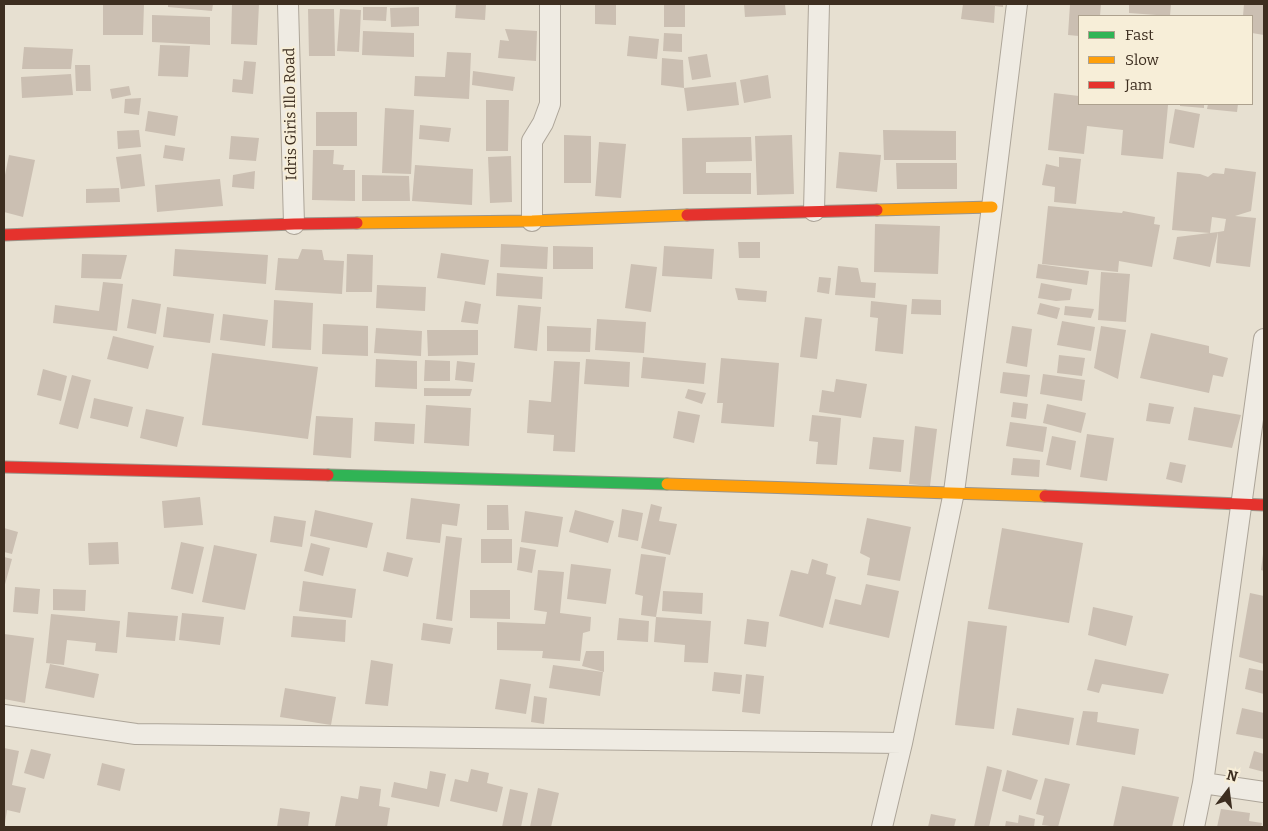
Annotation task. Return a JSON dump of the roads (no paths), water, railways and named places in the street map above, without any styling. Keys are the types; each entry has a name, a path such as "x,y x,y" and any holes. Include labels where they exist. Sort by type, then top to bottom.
{"street":[{"name":"Idris Giris Illo Road","path":"288,4 294,224"},
{"path":"532,221 532,141 543,123 550,104 550,4"},
{"path":"814,211 819,4"},
{"path":"882,827 902,743 954,492 1017,4"},
{"path":"4,235 294,224 532,221 992,207"},
{"path":"1194,827 1202,783 1264,339"},
{"path":"4,467 954,492 1264,505"},
{"path":"4,714 136,734 902,743"},
{"path":"1202,783 1264,792"}]}
